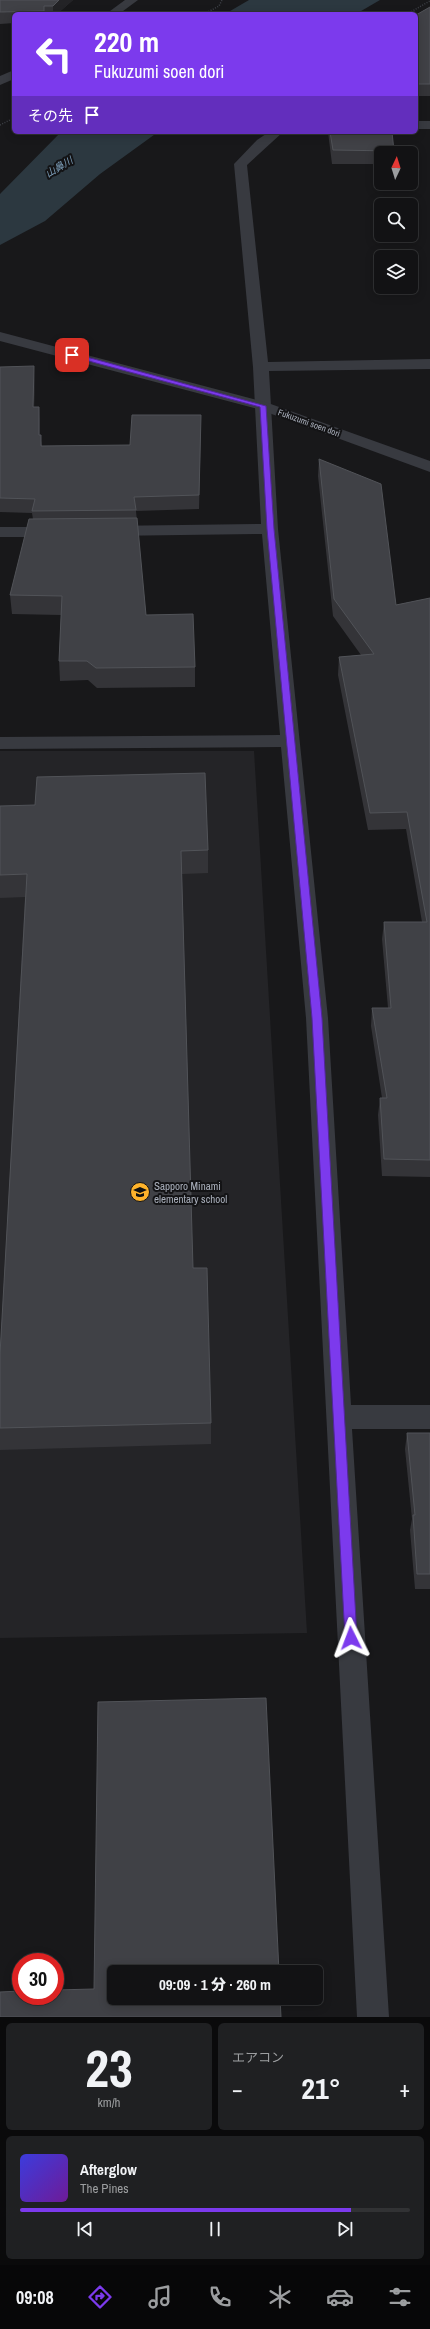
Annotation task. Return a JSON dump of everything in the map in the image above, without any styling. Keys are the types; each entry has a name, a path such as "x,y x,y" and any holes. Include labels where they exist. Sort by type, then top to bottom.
{"street":[{"path":"115,12 132,0"},
{"path":"0,81 12,75"},
{"path":"418,126 430,125"},
{"path":"274,134 261,144 240,164 261,367 270,529 317,1018 338,1417 373,2017"},
{"name":"Fukuzumi soen dori","path":"0,336 263,406 430,467"},
{"path":"261,367 430,364"},
{"path":"0,532 270,529"},
{"path":"0,743 290,741"},
{"path":"338,1417 430,1417"}],"path":[{"path":"208,12 218,6 222,0"},
{"path":"411,12 430,1"},
{"path":"0,125 12,119"}],"shaded area":[{"name":"Sapporo Minami elementary school","path":"0,751 254,751 307,1633 0,1638"}],"water":[{"path":"249,0 380,0 359,12 228,12"},
{"name":"山鼻川","path":"59,134 155,134 100,174 45,221 0,245 0,194"}],"building":[{"path":"0,0 59,0 53,6 44,6 44,11 0,12"},
{"path":"430,7 430,84 418,84 418,14"},
{"path":"330,134 392,134 393,146 374,146 374,151 333,150"},
{"path":"34,366 33,407 39,407 39,435 41,435 41,446 130,445 132,415 201,415 199,495 134,497 136,510 32,511 35,499 0,498 0,367"},
{"path":"319,459 381,484 396,605 430,598 430,1160 384,1159 380,1098 387,1098 372,1008 391,1008 384,922 427,922 407,812 370,813 339,657 374,654 334,599"},
{"path":"137,518 146,615 193,614 195,667 96,668 87,661 59,661 62,596 10,595 29,519"},
{"path":"205,773 208,850 181,851 193,1268 207,1268 211,1423 0,1428 0,1354 27,874 0,875 0,806 35,805 37,777"},
{"path":"407,1433 430,1433 430,1574 417,1574 413,1515 415,1515"},
{"path":"266,1698 279,1965 107,1965 107,2005 280,2005 281,2017 0,2017 0,1992 12,1991 12,2005 64,2005 64,1990 94,1989 98,1702"}],"place":[{"name":"Sapporo Minami elementary school","path":"140,1192"}],"route":[{"path":"72,355 164,381 263,406 270,529 317,1018 351,1638"}]}
